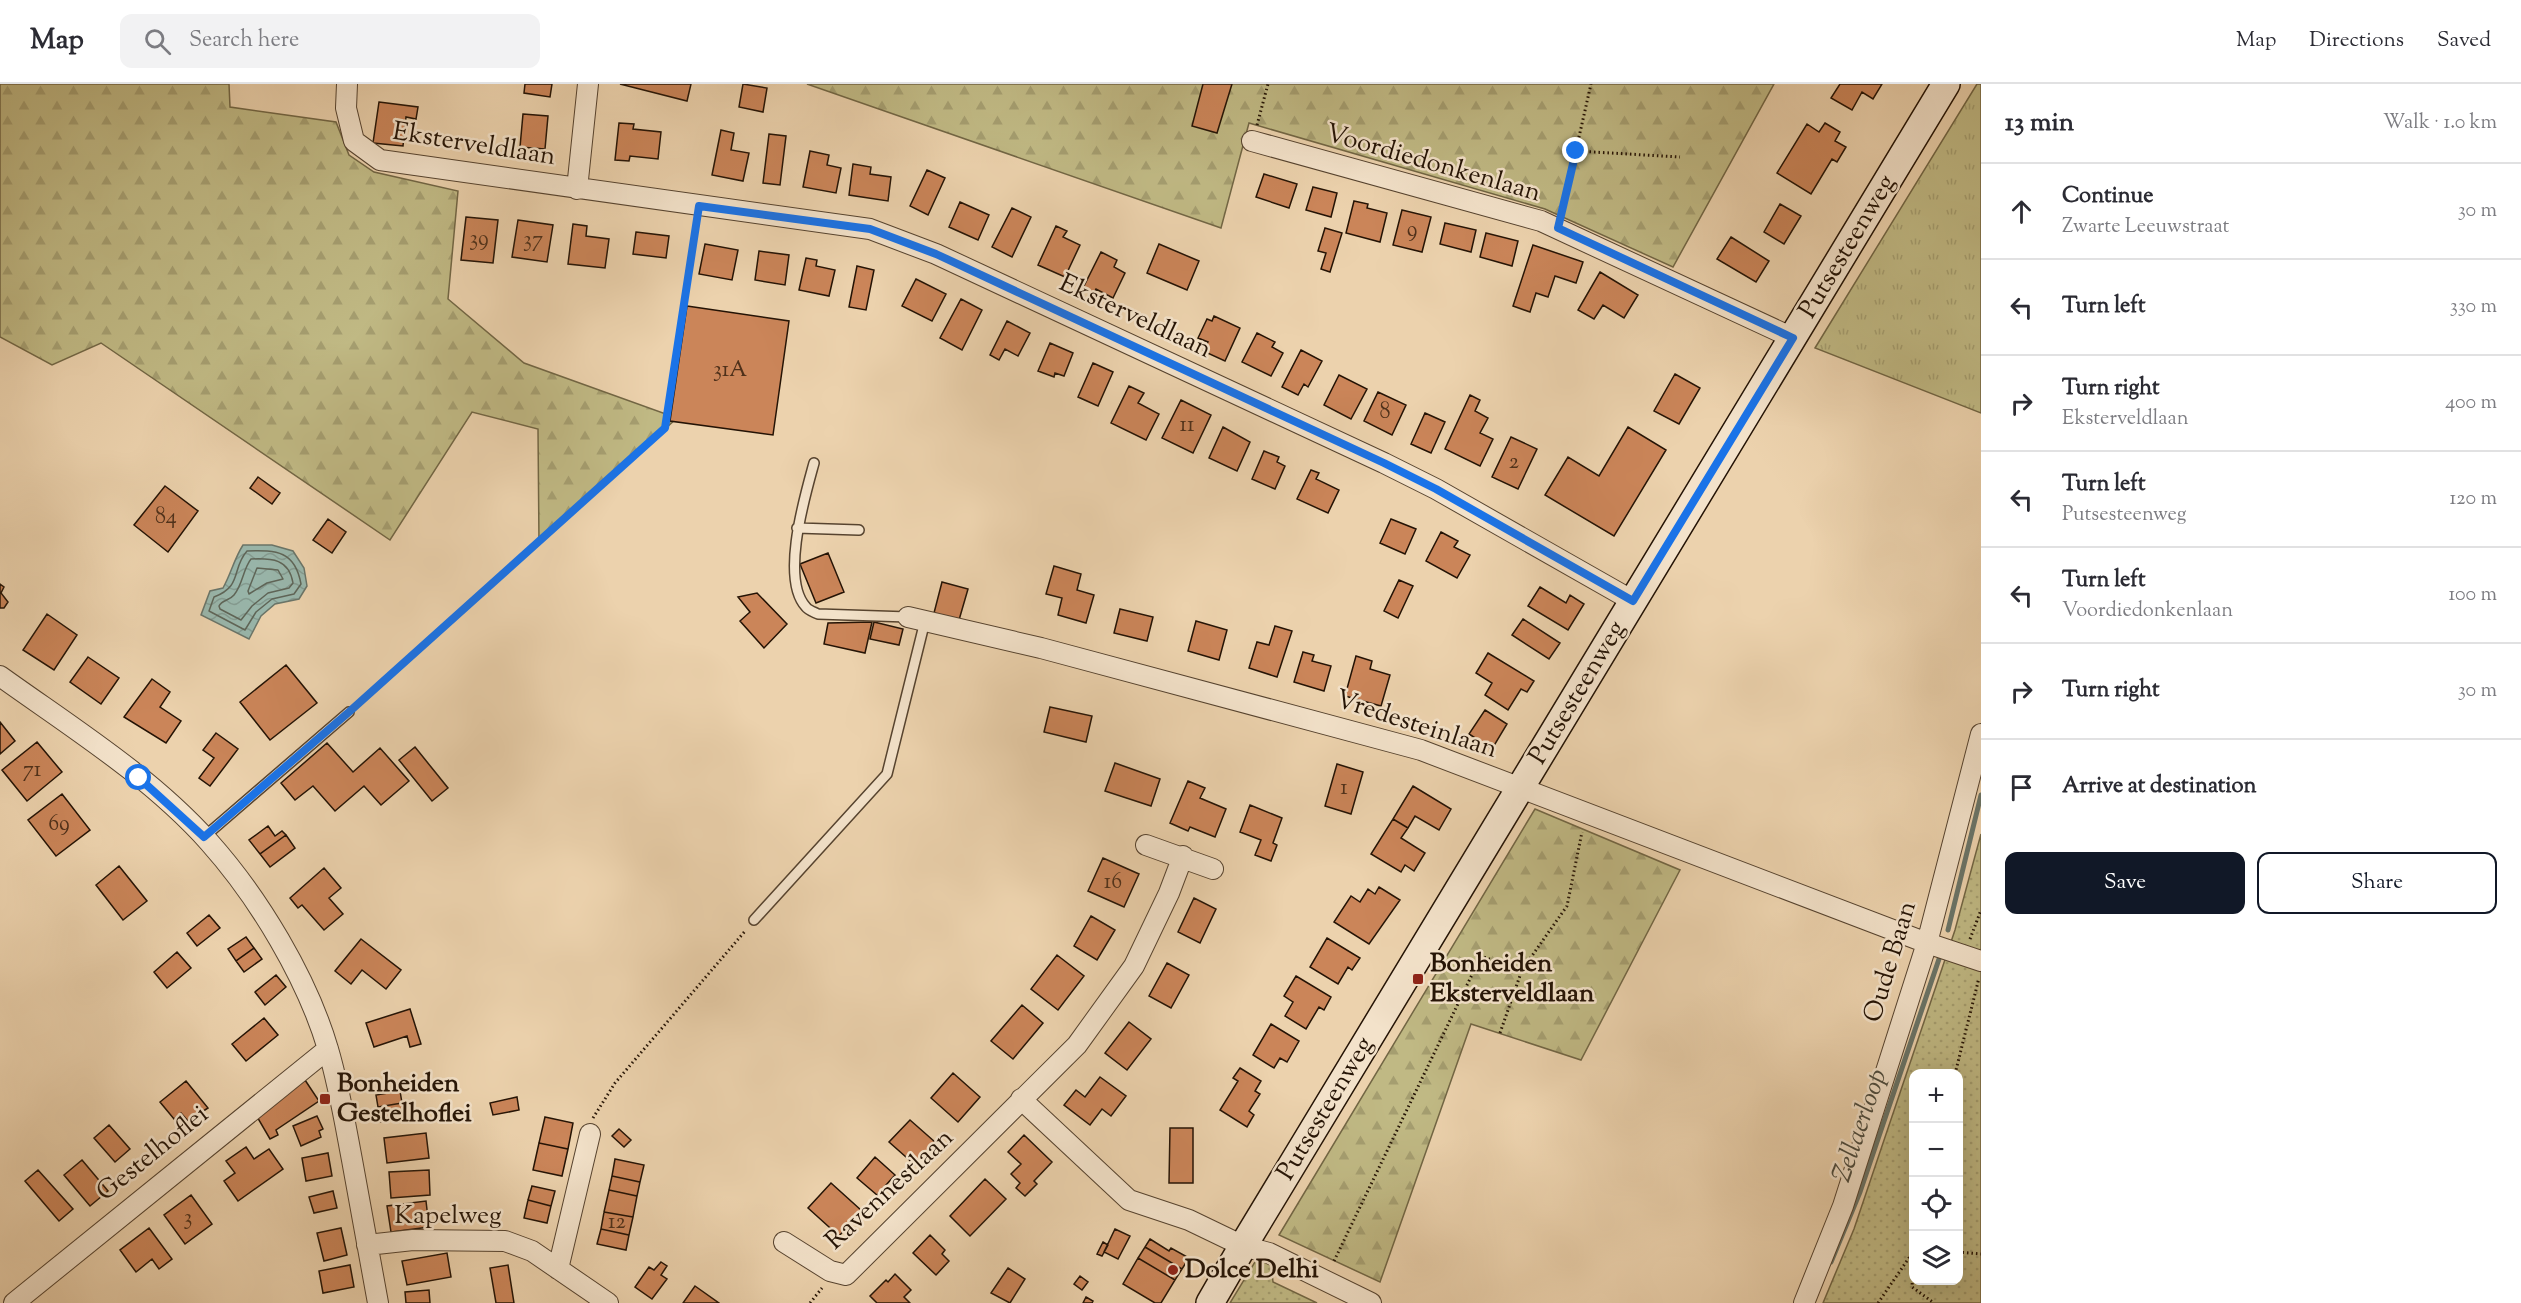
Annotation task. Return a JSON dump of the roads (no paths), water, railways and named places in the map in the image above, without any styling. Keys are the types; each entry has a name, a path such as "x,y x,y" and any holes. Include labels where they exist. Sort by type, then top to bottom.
{"main road":[{"name":"Putsesteenweg","path":"1210,1303 1946,84"}],"street":[{"name":"Eksterveldlaan","path":"347,84 346,108 354,141 380,160 870,229 936,254 1384,463 1436,489 1633,601"},
{"name":"Eksterveldlaan","path":"577,189 588,84"},
{"name":"Voordiedonkenlaan","path":"1252,141 1541,221 1793,338"},
{"name":"Vredesteinlaan","path":"917,619 1041,648 1421,750 1927,943 1973,958"},
{"path":"0,676 139,778 204,837 262,914 283,949 315,1013 328,1048 341,1100 378,1303"},
{"name":"Oude Baan","path":"1804,1303 1844,1206 1927,943 1981,734"},
{"path":"1146,845 1214,868"},
{"name":"Ravennestlaan","path":"784,1242 831,1271 846,1275 1077,1045 1134,966 1169,893 1183,856"},
{"name":"Gestelhoflei","path":"14,1303 328,1048"},
{"path":"1021,1099 1129,1200 1189,1220 1243,1246 1269,1253 1371,1303"},
{"path":"558,1269 590,1134"},
{"name":"Kapelweg","path":"367,1245 413,1240 505,1240 532,1251 608,1303"}],"lane":[{"path":"754,920 887,774 917,619 818,614 806,608 796,584 797,528 814,463"},
{"path":"797,528 859,530"},
{"path":"204,837 349,712"}],"water":[{"path":"243,545 272,545 293,551 304,568 307,586 299,599 275,604 261,616 249,639 201,615 210,591 223,588"}],"waterway":[{"name":"Zellaerloop","path":"1948,930 1981,795"},
{"name":"Zellaerloop","path":"1831,1262 1860,1192 1939,959"}],"place":[{"name":"Bonheiden Eksterveldlaan","path":"1418,979"},
{"name":"Bonheiden Gestelhoflei","path":"325,1099"},
{"name":"Dolce Delhi","path":"1173,1270"}]}
